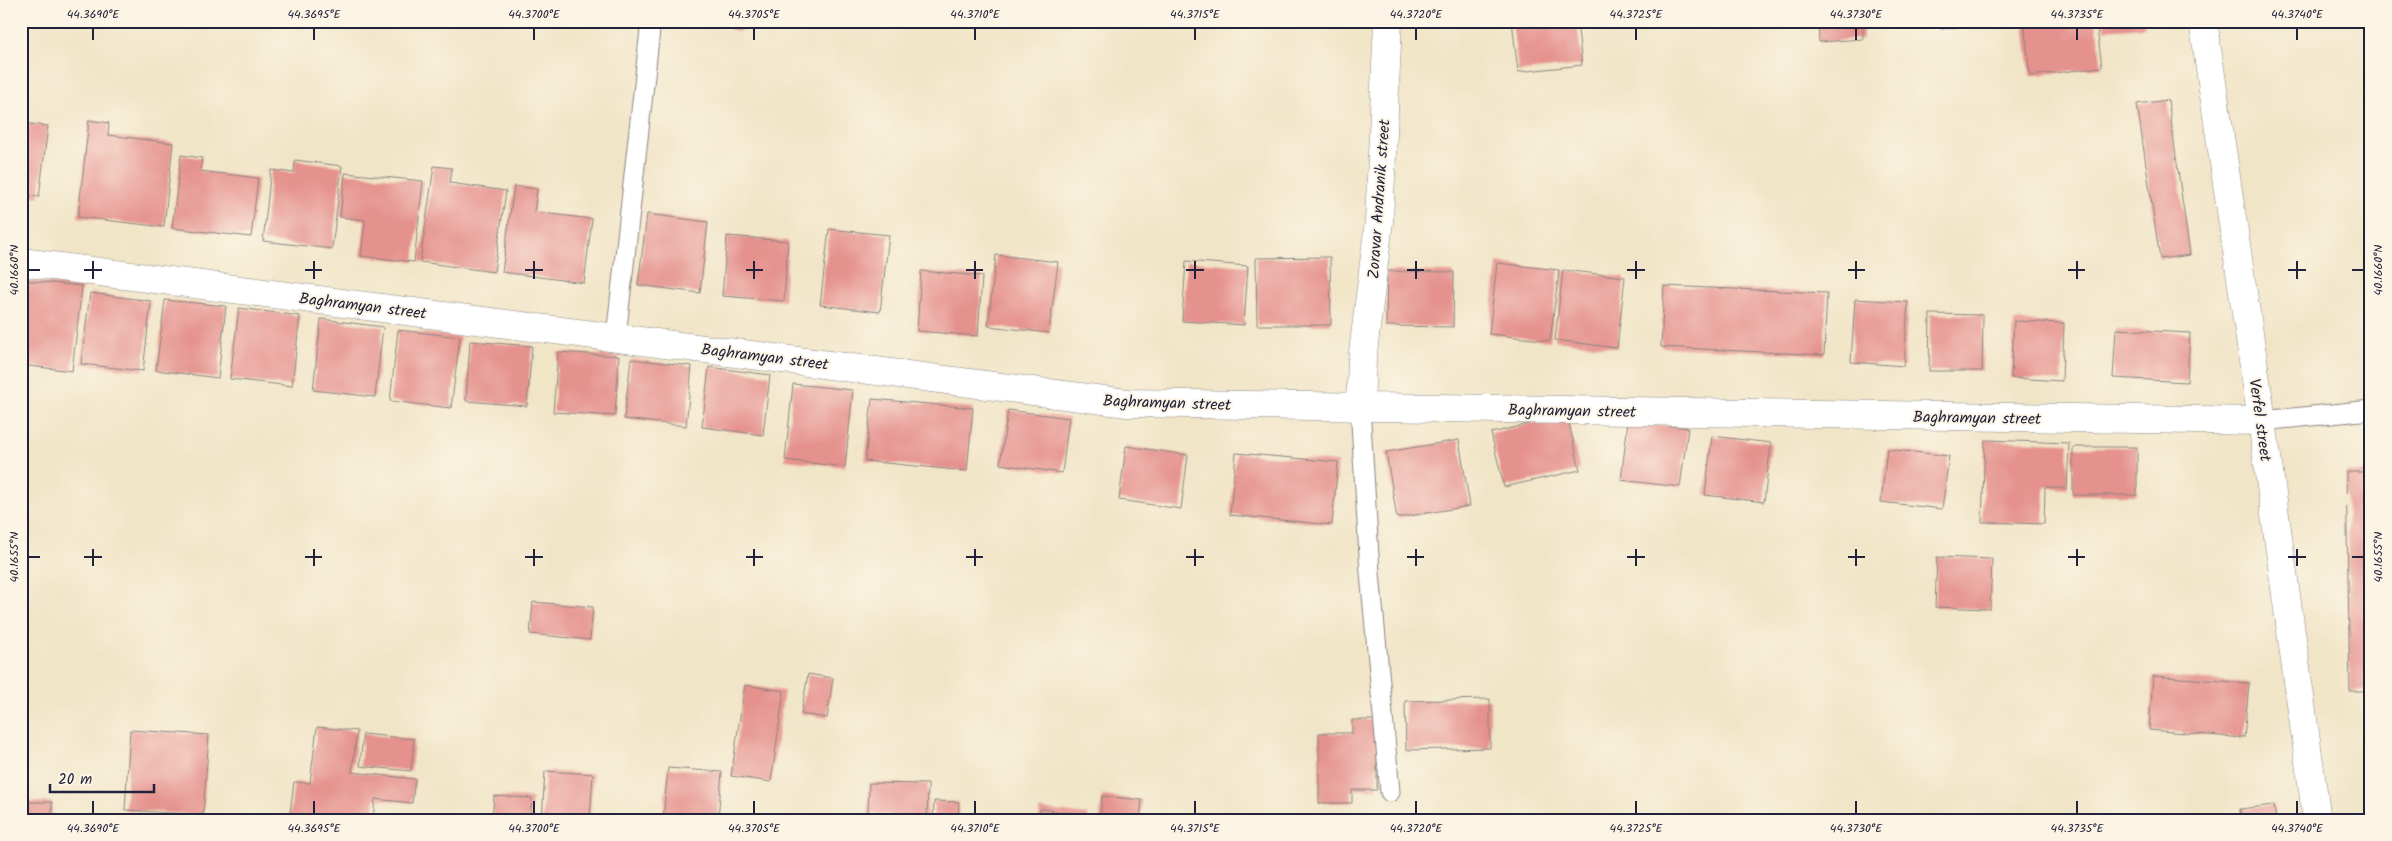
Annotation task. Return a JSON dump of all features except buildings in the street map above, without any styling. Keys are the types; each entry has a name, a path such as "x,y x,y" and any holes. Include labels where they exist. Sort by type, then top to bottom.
{"street":[{"name":"Zoravar Andranik street","path":"1360,406 1362,361 1379,222 1388,21"},
{"name":"Verfel street","path":"2203,21 2262,421 2317,820"},
{"name":"Baghramyan street","path":"21,262 1127,403 2262,421"}],"lane":[{"path":"616,337 651,21"},
{"path":"1360,406 1370,573 1390,792"},
{"path":"2262,421 2371,410"}]}
